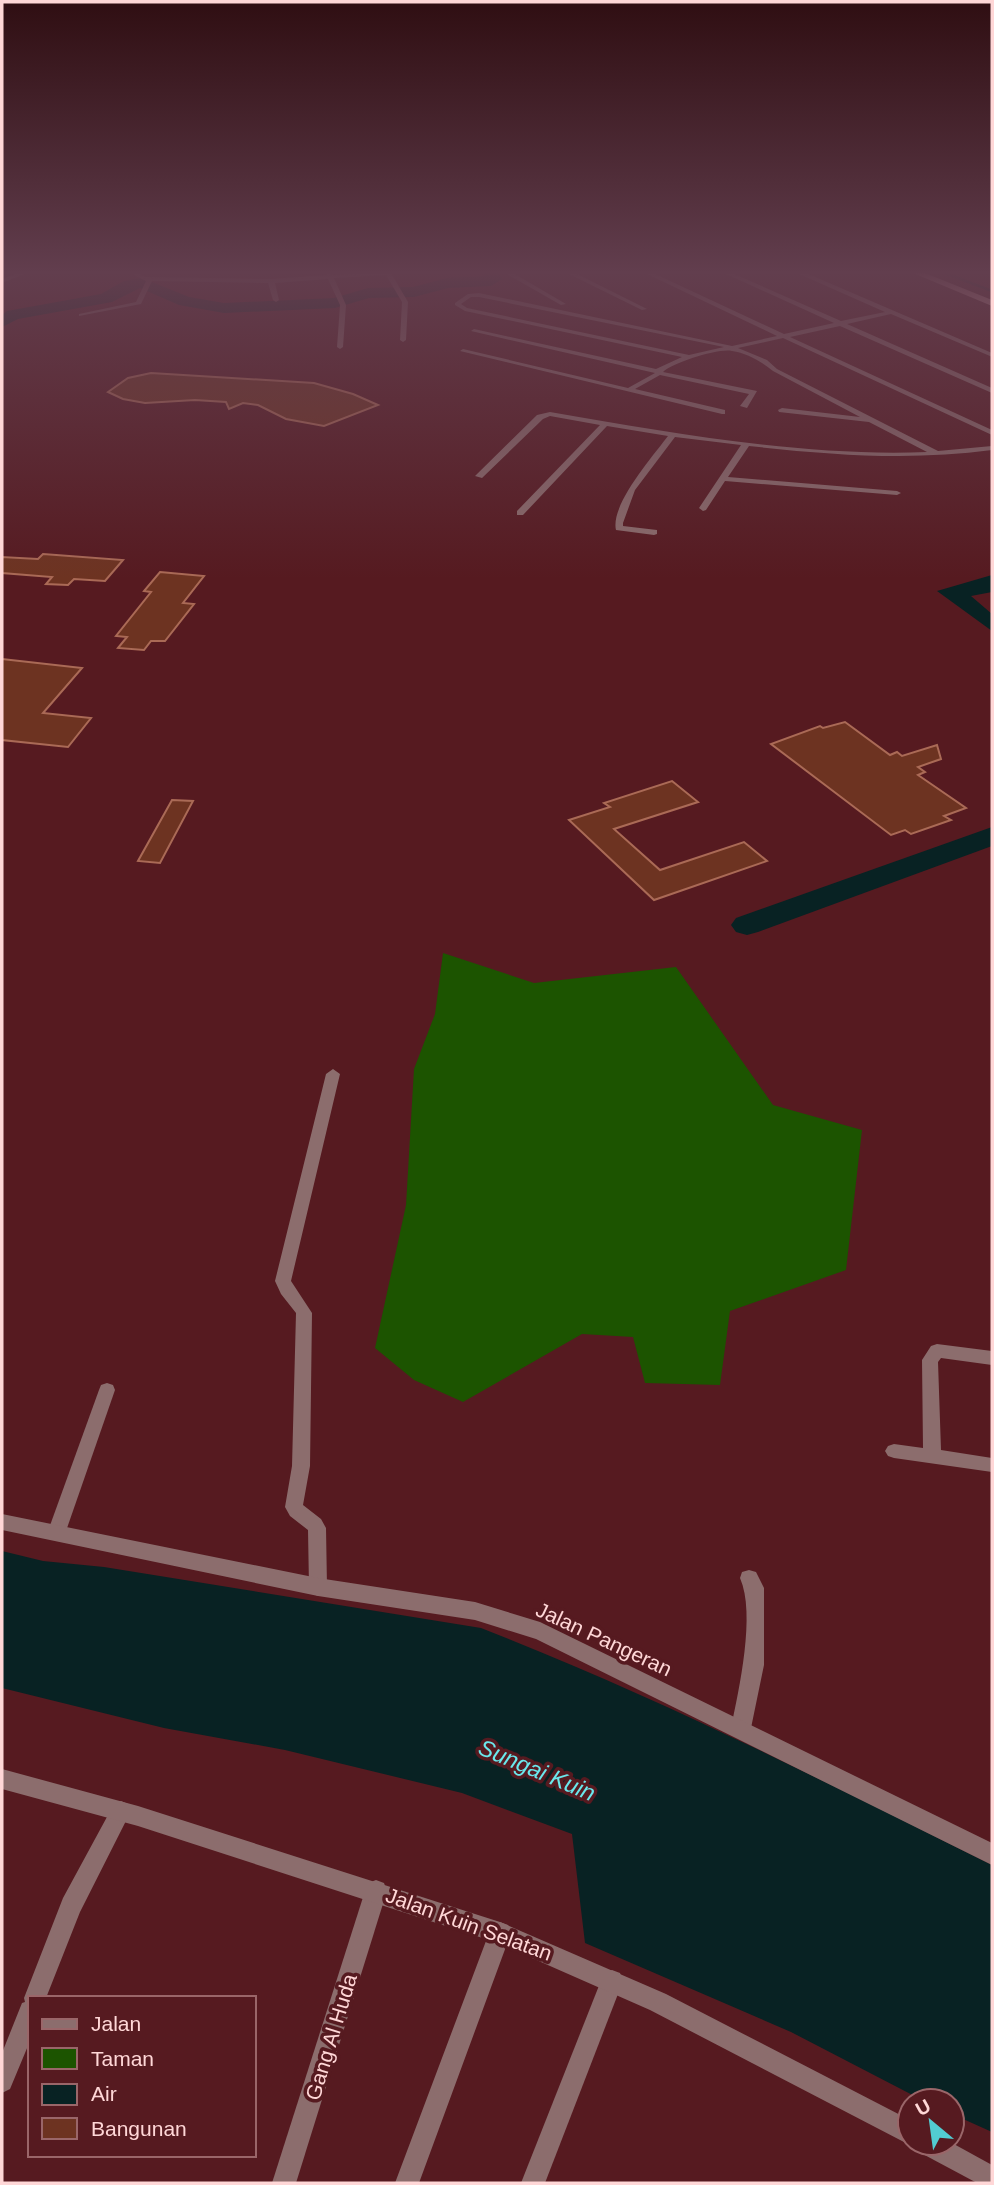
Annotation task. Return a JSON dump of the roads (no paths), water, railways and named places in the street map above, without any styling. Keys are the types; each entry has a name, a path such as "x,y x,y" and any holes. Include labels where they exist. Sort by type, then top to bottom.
{"street":[{"path":"565,375 722,412"},
{"path":"629,390 653,375"},
{"path":"672,375 754,393 744,406"},
{"path":"785,375 940,455"},
{"path":"867,375 992,433"},
{"path":"956,375 992,391"},
{"path":"782,410 876,421"},
{"path":"480,475 540,416 550,414 672,436 864,455 940,455 992,448"},
{"path":"520,513 605,424"},
{"path":"654,532 625,530 619,528 618,523 631,497 631,490 672,436"},
{"path":"704,508 746,444"},
{"path":"724,479 897,493"},
{"path":"318,1587 317,1528 314,1522 298,1515 294,1507 301,1466 304,1313 299,1302 286,1290 283,1281 333,1074"},
{"path":"932,1456 932,1354 937,1351 992,1358"},
{"path":"57,1531 107,1390"},
{"path":"894,1451 992,1465"},
{"name":"Jalan Pangeran","path":"2,1522 57,1531 318,1587 475,1611 540,1631 992,1854"},
{"path":"741,1728 754,1665 755,1588 749,1578"},
{"name":"Jalan Kuin Selatan","path":"2,1779 121,1811 500,1933 612,1981 896,2126"},
{"path":"36,1996 71,1906 121,1811"},
{"name":"Gang Al Huda","path":"284,2183 376,1891"},
{"path":"407,2183 500,1933"},
{"path":"533,2183 612,1981"},
{"path":"2,2081 28,2016"},
{"path":"954,2157 992,2178"}],"water":[{"path":"992,575 992,592 971,596 992,614 992,631 937,591"},
{"name":"Sungai Kuin","path":"2,1551 43,1561 104,1567 481,1628 611,1682 803,1771 992,1865 992,2132 966,2120 966,2087 897,2087 791,2032 585,1943 572,1834 462,1793 285,1750 164,1728 2,1688"}],"waterway":[{"path":"747,925 992,836"}]}
